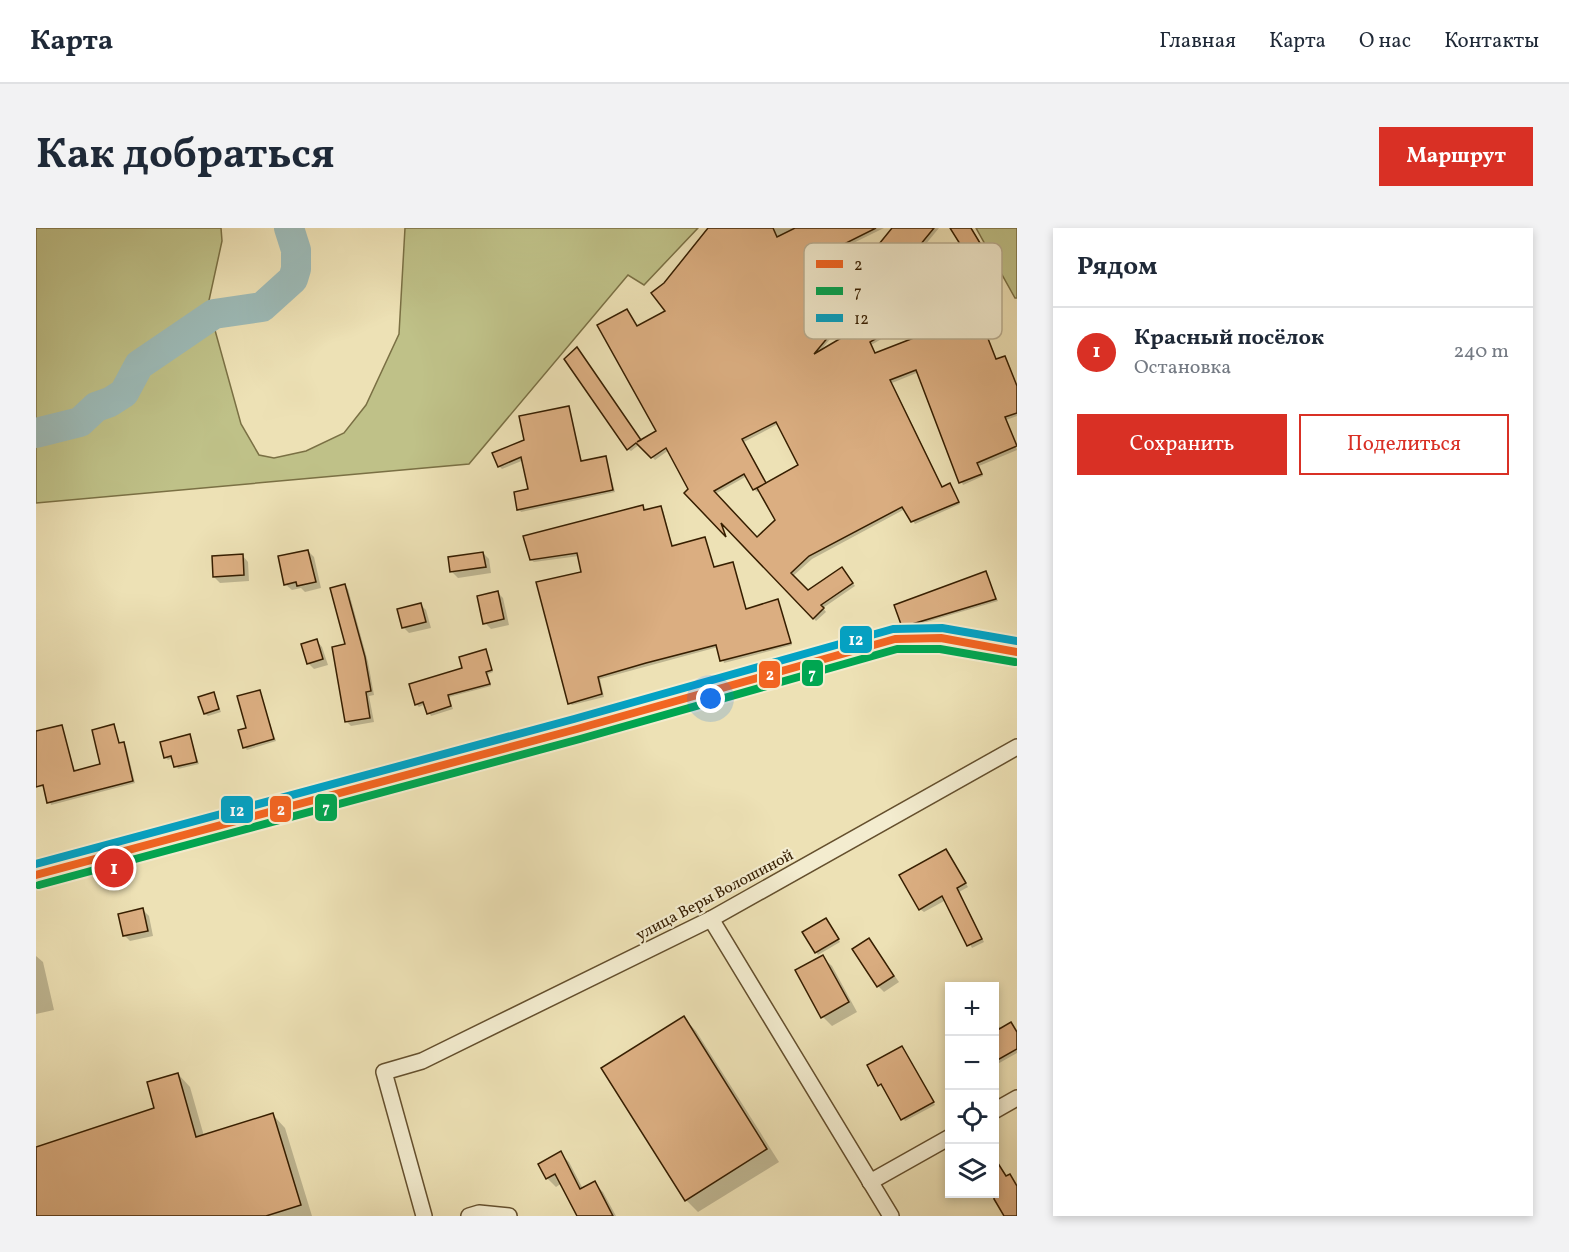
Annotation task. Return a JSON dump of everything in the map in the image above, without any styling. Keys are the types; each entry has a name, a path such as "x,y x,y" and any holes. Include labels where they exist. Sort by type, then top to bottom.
{"street":[{"path":"36,875 621,717 895,639 941,638 1017,652"},
{"name":"улица Веры Волошиной","path":"424,1216 384,1072 422,1061 711,919 1017,747"},
{"path":"711,919 891,1216"},
{"path":"999,1108 1017,1098"},
{"path":"870,1182 945,1140"},
{"path":"469,1216 479,1213 509,1216"}],"green space":[{"path":"36,228 221,228 222,241 208,305 241,424 259,455 274,458 306,451 344,433 366,405 399,334 405,228 698,228 644,285 628,275 469,464 36,503"},
{"path":"976,228 1017,228 1017,298 1002,275 1002,243 984,243"}],"building":[{"path":"708,228 773,228 777,237 795,228 876,228 846,243 804,243 804,339 827,339 814,354 840,339 875,339 870,342 875,353 911,339 988,339 996,359 1005,356 1017,386 1017,413 1005,417 1017,446 977,463 982,474 959,483 916,370 890,380 942,487 950,483 959,502 911,522 902,507 809,556 791,573 808,590 842,567 853,583 821,605 824,608 813,619 721,523 726,537 684,493 688,489 666,448 651,458 636,443 627,450 564,359 577,347 641,440 656,431 597,325 627,309 637,326 665,311 651,293 664,283","holes":["776,422 798,465 766,483 742,439","744,474 753,490 764,484 757,488 775,520 757,537 714,491"]},
{"path":"892,228 934,228 922,243 880,243"},
{"path":"950,228 971,228 980,243 959,243"},
{"path":"569,406 581,461 606,456 613,490 517,510 514,492 528,489 521,457 498,467 492,453 524,440 519,416"},
{"path":"643,505 644,510 661,506 672,546 705,537 714,567 733,562 746,609 778,599 791,643 720,661 716,645 646,663 598,677 602,694 568,704 536,582 581,572 577,553 530,560 523,536"},
{"path":"308,550 316,582 297,586 296,582 284,585 278,556"},
{"path":"483,552 486,567 450,572 448,557"},
{"path":"243,554 244,575 213,577 212,556"},
{"path":"986,571 996,599 902,627 894,605"},
{"path":"345,584 365,657 371,691 366,692 370,718 345,722 332,647 345,644 330,588"},
{"path":"498,591 504,619 483,624 477,596"},
{"path":"421,603 426,622 402,628 397,609"},
{"path":"317,639 323,659 307,664 301,644"},
{"path":"486,649 492,670 486,672 490,684 448,695 451,706 427,714 423,702 415,705 409,684 462,668 459,657"},
{"path":"260,690 274,739 243,748 238,730 246,728 237,696"},
{"path":"214,692 219,709 204,714 198,697"},
{"path":"114,724 119,743 124,742 133,781 47,803 43,785 36,787 36,731 62,725 74,771 100,764 92,730"},
{"path":"190,734 197,762 174,767 171,756 164,758 160,742"},
{"path":"946,849 966,883 957,888 982,939 967,946 942,896 919,910 899,875"},
{"path":"143,908 148,931 123,936 118,914"},
{"path":"826,918 839,939 815,953 802,932"},
{"path":"869,938 894,976 877,987 852,949"},
{"path":"823,955 849,1002 821,1018 795,970"},
{"path":"684,1016 767,1149 685,1201 601,1068"},
{"path":"1011,1022 1017,1032 1017,1049 999,1059 999,1036 999,1029"},
{"path":"902,1046 934,1102 901,1120 881,1084 878,1086 867,1065"},
{"path":"178,1073 196,1137 273,1113 301,1205 266,1216 36,1216 36,1147 154,1108 147,1082"},
{"path":"561,1151 580,1189 595,1181 613,1216 577,1216 555,1174 546,1179 538,1164"},
{"path":"999,1165 1006,1176 1010,1174 1017,1186 1017,1216 1004,1216 994,1199 999,1198"}],"waterway":[{"path":"36,433 80,422 96,407 124,393 139,365 214,314 262,307 293,279 296,269 296,250 289,228"}],"transit line":[{"name":"12","path":"36,864 574,719 893,629 942,628 1017,641"},
{"name":"2","path":"36,875 577,729 895,639 941,638 1017,652"},
{"name":"7","path":"39,885 580,739 897,649 940,649 1015,662"}],"place":[{"name":"Красный посёлок","path":"114,868"}]}
